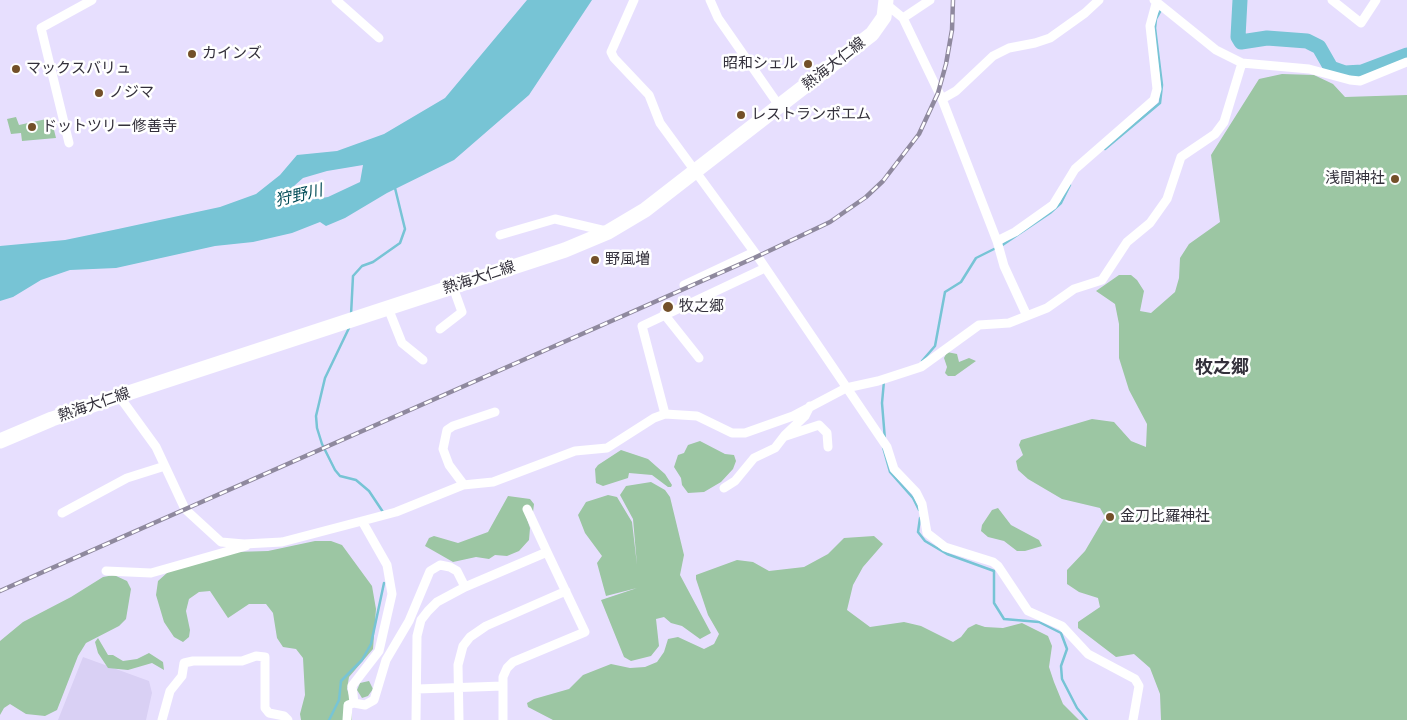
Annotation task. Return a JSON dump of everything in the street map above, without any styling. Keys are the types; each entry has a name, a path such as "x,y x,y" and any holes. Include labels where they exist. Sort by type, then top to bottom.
{"main road":[{"name":"熱海大仁線","path":"0,441 52,419 565,250 608,232 644,210 695,172 872,34 884,17 886,2"}],"street":[{"path":"69,143 40,28 92,0"},
{"path":"336,0 379,38"},
{"path":"634,0 611,52 618,63 649,95 660,123 754,252 887,446 896,473 919,498 924,510 926,529 930,536 946,548 993,562 998,566 1028,611 1062,626 1088,654 1135,679 1139,686 1132,720"},
{"path":"710,0 728,33 780,107"},
{"path":"903,18 930,0"},
{"path":"942,100 956,91 993,56 1009,48 1050,38 1085,13 1099,0"},
{"path":"1332,0 1361,23 1376,0"},
{"path":"886,2 903,18 942,100 998,245 1004,266 1027,316"},
{"path":"998,245 1053,205 1075,169 1154,100 1157,89 1150,26 1159,3 1216,50 1242,63 1309,68 1350,80 1360,81 1407,62"},
{"path":"119,396 156,447 185,509 216,538 226,542 252,544 282,542 396,512 464,485 493,482 575,451 606,448 654,418 665,414 697,416 732,433 740,434 793,416 846,388 885,379 921,367 979,325 1009,323 1047,308 1074,289 1102,280 1127,242 1150,223 1167,199 1181,157 1215,134 1224,122 1242,63"},
{"path":"500,235 555,220 608,232"},
{"path":"684,285 754,252"},
{"path":"665,414 641,330 644,323 765,268"},
{"path":"440,329 462,312 453,287"},
{"path":"388,308 402,342 423,360"},
{"path":"664,314 699,358"},
{"path":"724,488 735,481 754,458 776,448 783,437 805,416 810,406"},
{"path":"464,485 449,465 443,449 447,430 453,426 495,412"},
{"path":"783,437 819,425 828,433 828,447"},
{"path":"62,513 127,478 165,466"},
{"path":"503,720 503,677 507,668 513,662 585,632 527,509"},
{"path":"354,703 352,686 379,651 392,594 387,565 362,521"},
{"path":"106,571 151,573 252,544"},
{"path":"416,720 417,636 421,620 437,602 465,587 547,552"},
{"path":"347,720 348,705 354,703 366,705 374,700 386,660 409,621 430,571 440,565 450,567 457,571 465,587"},
{"path":"459,720 458,687 460,656 470,637 486,626 566,591"},
{"path":"162,720 170,691 182,676 184,663 193,661 242,660 256,656 265,656 265,708 269,713 284,716 288,720"},
{"path":"417,688 503,686"}],"shaded area":[{"path":"527,0 592,0 529,95 454,160 387,193 345,218 326,226 320,222 292,233 253,242 215,246 116,268 70,270 41,280 13,297 0,301 0,246 65,240 220,207 256,194 280,175 297,155 337,151 384,134 445,98","holes":["363,165 360,182 328,197 303,201 288,199 294,186 303,178 327,171"]},
{"path":"1282,74 1314,75 1333,84 1345,97 1407,95 1407,720 1161,720 1160,694 1150,668 1134,654 1116,657 1078,628 1078,622 1100,607 1098,598 1079,592 1067,584 1067,570 1085,551 1105,517 1100,508 1062,499 1028,479 1018,470 1016,461 1023,455 1019,445 1021,440 1092,419 1114,422 1131,441 1146,447 1147,424 1129,390 1119,358 1119,324 1115,304 1096,291 1119,275 1131,275 1137,280 1144,291 1140,311 1151,313 1175,292 1179,278 1180,258 1189,244 1220,222 1211,155 1259,79"},
{"path":"16,117 19,125 51,118 56,138 22,141 21,133 11,134 7,119"},
{"path":"947,352 957,354 959,362 969,358 976,361 955,376 948,376 945,373 947,367 944,358"},
{"path":"700,441 725,454 734,455 736,461 733,469 721,482 704,492 688,493 674,467 678,455 684,453 688,445"},
{"path":"621,450 648,459 665,474 672,485 671,487 668,487 652,475 629,473 628,478 603,486 596,483 595,469 598,465"},
{"path":"651,482 665,490 670,497 684,555 680,575 711,633 700,639 682,626 671,623 664,617 656,619 659,646 651,656 631,661 624,657 601,600 637,588 606,596 597,563 602,556 585,533 578,515 586,502 608,495 617,497 632,522 637,565 633,519 620,495 626,486"},
{"path":"508,496 530,499 534,504 533,512 527,519 530,528 529,540 519,551 507,556 495,555 489,559 476,557 453,562 425,546 429,538 434,536 458,543 488,532"},
{"path":"998,508 1011,525 1039,540 1042,546 1025,551 1017,551 1004,541 988,537 981,531 982,525 992,510"},
{"path":"874,536 883,544 863,567 853,585 847,610 870,627 904,622 921,626 953,642 961,637 968,628 976,624 985,627 1003,628 1022,623 1048,636 1052,646 1049,667 1054,682 1063,704 1079,720 553,720 528,707 527,703 534,699 569,689 583,675 611,664 630,668 645,667 657,662 664,652 668,639 678,637 704,649 714,644 719,634 708,615 696,575 737,560 753,562 769,571 804,567 828,554 844,538"},
{"path":"315,541 331,541 342,545 372,586 376,609 373,649 349,677 347,689 351,701 352,720 301,720 300,714 305,695 303,658 296,649 283,647 277,638 273,613 266,604 249,604 228,618 210,591 199,592 189,599 186,611 190,630 189,637 183,642 174,637 164,622 156,595 158,581 168,572 235,552 268,551"},
{"path":"114,575 127,581 131,589 126,619 119,626 86,643 78,656 57,710 45,716 26,714 10,704 4,708 0,715 0,641 23,622 71,597 103,577"},
{"path":"98,638 108,655 113,655 123,661 137,659 149,653 163,662 164,670 152,663 128,670 108,668 98,653 95,642"},
{"path":"83,657 149,681 152,693 146,720 58,720"},
{"path":"369,681 373,689 368,696 362,698 357,690 360,683"}],"waterway":[{"path":"1240,0 1238,37 1241,42 1267,38 1307,41 1319,47 1331,68 1345,73 1362,72 1407,55"},
{"path":"1105,149 1160,103 1162,85 1155,28 1156,19 1161,10"},
{"path":"1001,246 1050,213 1061,203 1070,185"},
{"path":"351,315 353,276 362,266 373,262 400,243 405,229 395,188"},
{"path":"922,361 935,346 945,292 961,282 976,258 996,248"},
{"path":"349,328 325,378 316,416 317,428 322,444 335,470 340,476 356,480 369,491 383,512"},
{"path":"884,381 882,403 885,440"},
{"path":"883,447 890,472 913,498 919,510"},
{"path":"920,518 918,532 925,541 947,554 994,571 994,603 1004,619 1039,622 1061,633 1067,649 1061,666 1062,679 1077,708 1087,720"},
{"path":"329,720 339,700 341,681 362,660 371,644 384,583"}],"railway":[{"path":"0,591 754,258 830,222 866,197 883,181 919,134 938,93 946,64 952,30 953,0"}],"place":[{"name":"カインズ","path":"192,54"},
{"name":"昭和シェル","path":"808,64"},
{"name":"マックスバリュ","path":"16,69"},
{"name":"ノジマ","path":"99,93"},
{"name":"レストランポエム","path":"741,115"},
{"name":"ドットツリー修善寺","path":"32,127"},
{"name":"浅間神社","path":"1395,179"},
{"name":"野風増","path":"595,260"},
{"name":"牧之郷","path":"668,307"},
{"name":"金刀比羅神社","path":"1110,517"}],"district":[{"name":"牧之郷","path":"1222,368"}],"water label":[{"name":"狩野川","path":"299,196"}]}
